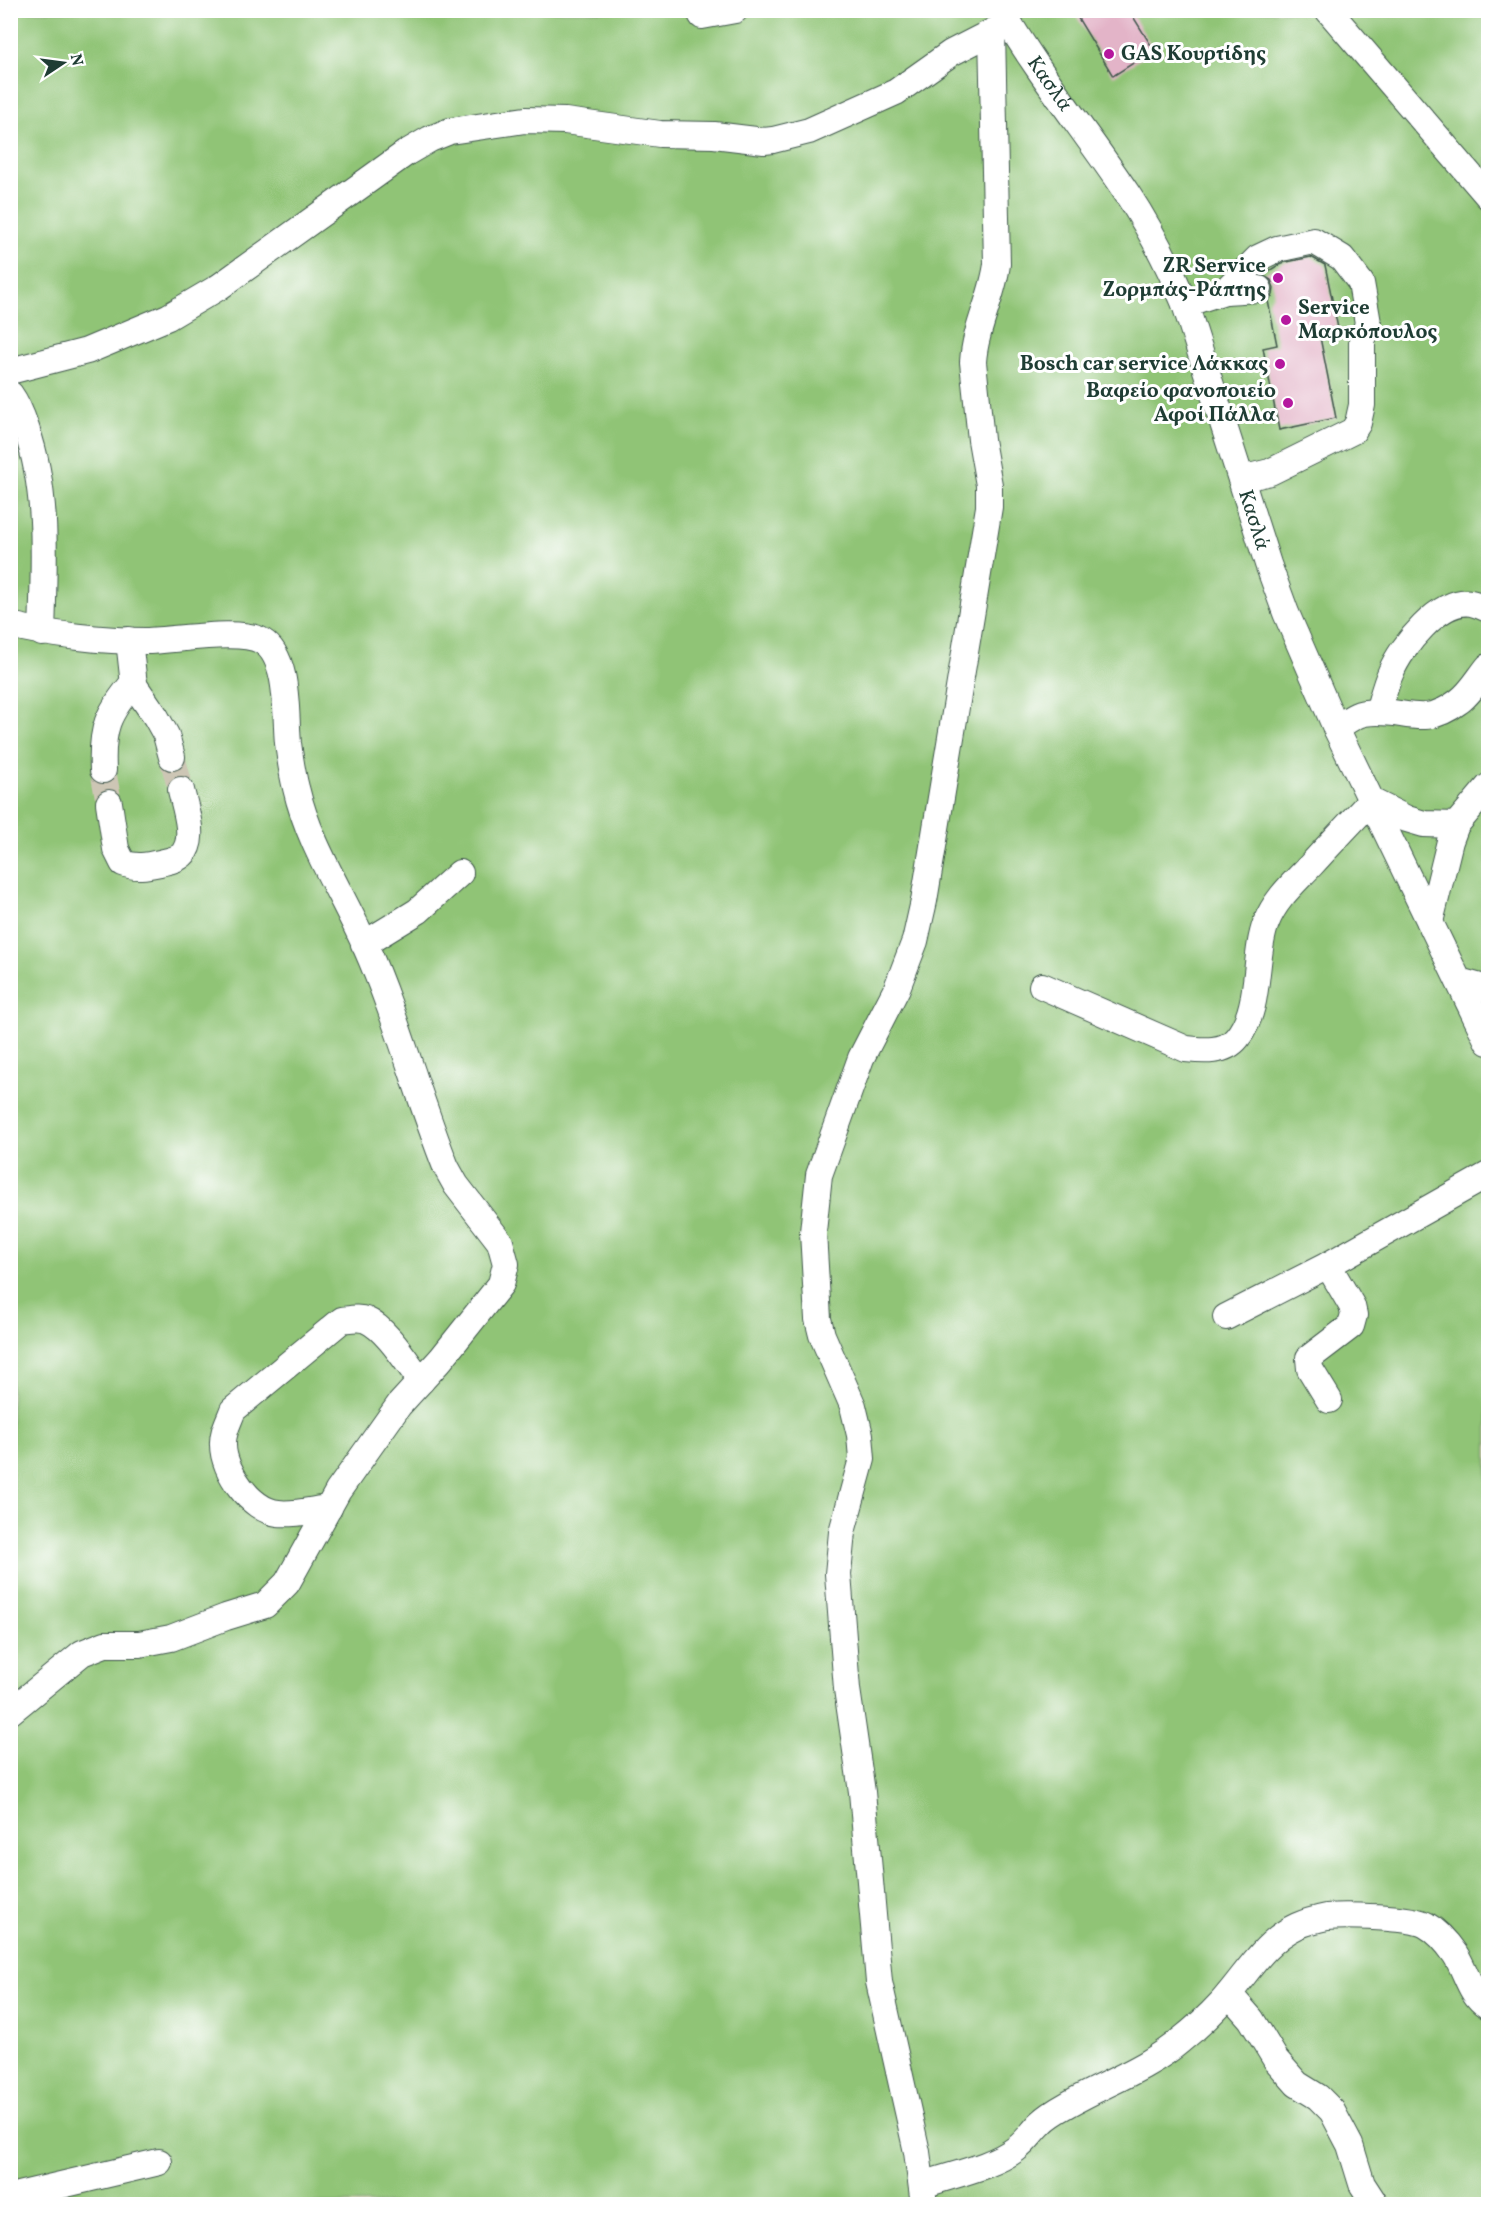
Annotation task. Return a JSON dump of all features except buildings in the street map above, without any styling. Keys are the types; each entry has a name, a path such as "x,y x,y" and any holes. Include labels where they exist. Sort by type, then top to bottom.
{"street":[{"path":"699,10 702,16 735,10"},
{"path":"1328,10 1488,196"},
{"path":"10,371 87,351 168,317 219,286 406,153 450,131 525,120 545,120 660,134 714,135 773,140 809,131 896,92 951,53 1001,22"},
{"path":"1001,22 998,264 995,282 974,350 973,362 981,440 990,485 989,507 924,901 915,941 897,988 861,1058 819,1175 813,1232 818,1319 853,1406 860,1435 862,1459 842,1532 838,1574 847,1689 862,1792 879,1982 924,2195 1014,2151 1041,2123 1064,2107 1148,2064 1173,2046 1221,2004 1259,1957 1280,1936 1296,1926 1328,1917 1409,1920 1425,1925 1439,1936 1455,1954 1476,1996 1488,2006"},
{"name":"Κασλά","path":"1001,22 1128,195 1152,234 1185,304 1286,613 1336,728 1488,1042"},
{"path":"1225,291 1258,258 1277,249 1314,241 1342,258 1361,283 1368,323 1362,342 1362,405 1358,423 1353,431 1270,472 1241,479"},
{"path":"1185,304 1225,291 1259,289"},
{"path":"10,394 18,404 35,454 41,491 45,560 42,633"},
{"path":"1378,712 1391,671 1425,623 1448,608 1469,602 1488,609"},
{"path":"10,626 42,633 145,641 226,635 251,636 264,642 273,651 282,677 288,742 296,788 306,822 364,944 446,1167 456,1185 500,1242 505,1254 505,1273 501,1284 441,1359 399,1405 338,1491 287,1583 265,1605 163,1640 139,1644 105,1644 88,1650 63,1667 10,1712"},
{"path":"129,640 134,682 161,726 172,757"},
{"path":"1336,728 1362,713 1389,712 1421,718 1437,714 1460,702 1488,667"},
{"path":"103,770 104,736 113,706 134,682"},
{"path":"1430,922 1443,860 1456,825 1488,787"},
{"path":"109,803 116,849 123,863 134,868 176,859 185,853 188,841 188,822 181,790"},
{"path":"1041,986 1186,1049 1205,1051 1223,1048 1235,1041 1244,1029 1250,1012 1267,922 1283,894 1371,801 1407,819 1424,824 1456,825"},
{"path":"364,944 418,911 460,873"},
{"path":"1459,981 1488,989"},
{"path":"1226,1317 1328,1264 1488,1175"},
{"path":"1328,1264 1352,1306 1354,1315 1351,1326 1309,1358 1310,1369 1329,1400"},
{"path":"329,1508 277,1513 263,1509 245,1492 227,1470 223,1445 233,1410 342,1320 356,1318 368,1320 384,1334 421,1381"},
{"path":"1229,1994 1251,2019 1283,2068 1298,2084 1318,2097 1332,2110 1350,2145 1362,2184 1375,2205"},
{"path":"10,2197 159,2162"}],"green space":[{"path":"11,11 1488,11 1488,2204 11,2204"}],"tunnel":[{"path":"172,757 181,790"},
{"path":"103,770 109,803"}],"place":[{"name":"GAS Κουρτίδης","path":"1109,54"},
{"name":"ZR Service Ζορμπάς-Ράπτης","path":"1278,278"},
{"name":"Service Μαρκόπουλος","path":"1286,320"},
{"name":"Bosch car service Λάκκας","path":"1280,364"},
{"name":"Βαφείο φανοποιείο Αφοί Πάλλα","path":"1288,403"}]}
